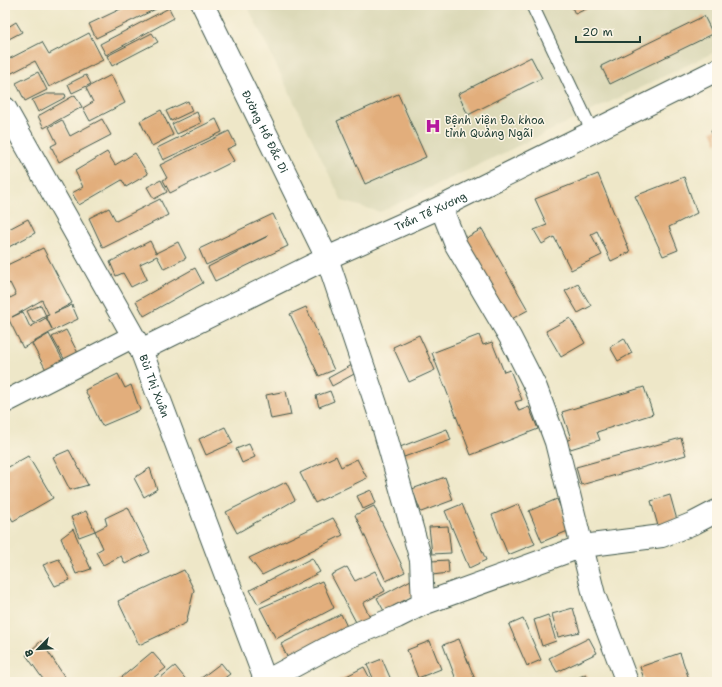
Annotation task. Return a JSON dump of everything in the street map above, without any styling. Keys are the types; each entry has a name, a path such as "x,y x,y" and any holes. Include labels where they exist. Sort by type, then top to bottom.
{"street":[{"name":"Đường Hồ Đắc Di","path":"203,5 326,258 382,422 421,560 423,604"},
{"name":"Trần Tế Xương","path":"5,402 441,207 717,70"},
{"name":"Bùi Thị Xuân","path":"5,108 137,343 266,682"},
{"path":"441,207 456,245 510,337 536,388 556,442 594,595 627,682"},
{"path":"266,682 346,638 398,618 423,604 583,546 662,536 694,523 717,511"}],"lane":[{"path":"532,5 592,131"}],"shaded area":[{"name":"Bệnh viện Đa khoa tỉnh Quảng Ngãi","path":"247,5 717,5 717,51 380,212 342,201"}],"building":[{"path":"129,5 164,5 96,38 89,24"},
{"path":"571,5 595,5 575,14"},
{"path":"169,8 174,18 106,55 100,44"},
{"path":"704,16 713,34 610,84 601,66"},
{"path":"16,22 22,32 5,41 5,29"},
{"path":"89,33 103,60 49,87 35,61 8,75 5,70 5,61 42,42 49,54"},
{"path":"152,33 158,42 112,66 107,56"},
{"path":"531,57 542,78 468,115 458,94"},
{"path":"38,72 47,90 25,101 16,83"},
{"path":"86,75 91,84 72,93 68,84"},
{"path":"111,75 125,103 90,121 83,108 93,102 86,88"},
{"path":"46,94 65,94 66,97 38,112 32,100"},
{"path":"398,94 426,157 365,184 337,121"},
{"path":"75,95 82,107 44,128 38,116"},
{"path":"188,101 192,111 171,121 166,111"},
{"path":"161,110 173,135 152,146 140,121"},
{"path":"197,112 201,123 177,134 172,124"},
{"path":"102,119 111,135 59,162 51,146 57,143 49,127 62,120 70,136"},
{"path":"216,119 222,132 163,160 157,148"},
{"path":"717,128 717,144 711,131"},
{"path":"229,131 236,145 227,149 234,161 170,193 163,180 167,178 160,165"},
{"path":"107,152 115,165 135,153 148,174 126,187 122,180 79,205 72,193 83,187 75,171"},
{"path":"598,174 630,252 611,261 597,231 591,234 602,255 571,270 554,237 542,244 534,230 547,225 535,199"},
{"path":"684,177 697,213 669,227 678,250 663,256 635,196"},
{"path":"161,180 167,192 154,199 147,187"},
{"path":"160,199 168,215 103,248 89,218 109,208 116,221"},
{"path":"273,214 288,246 215,281 208,267 268,236 206,265 199,249"},
{"path":"28,219 35,233 5,249 5,231"},
{"path":"482,229 528,310 508,321 462,240"},
{"path":"150,241 156,253 178,242 186,258 164,269 157,256 140,264 147,279 131,287 123,273 116,276 110,262"},
{"path":"43,248 72,303 54,313 72,305 78,319 23,348 5,312 5,289 10,298 16,295 10,283 5,286 5,266","holes":["42,300 49,315 46,316 52,329 46,318 30,327 23,312 12,317"]},
{"path":"195,268 203,283 144,316 136,301"},
{"path":"578,284 591,306 578,313 565,291"},
{"path":"41,305 46,316 33,323 27,311"},
{"path":"306,307 334,370 319,376 290,314"},
{"path":"570,318 585,343 561,357 546,331"},
{"path":"66,330 80,357 67,364 52,337"},
{"path":"49,334 67,368 50,377 32,344"},
{"path":"419,335 435,370 409,382 393,347"},
{"path":"479,335 483,345 492,342 504,372 510,370 522,400 515,402 519,411 529,407 538,429 471,455 432,353"},
{"path":"624,338 632,353 618,361 610,347"},
{"path":"352,365 356,373 332,386 328,378"},
{"path":"118,374 125,388 131,385 140,410 102,426 85,390"},
{"path":"644,387 653,414 597,432 600,440 567,450 564,441 571,439 562,412"},
{"path":"286,391 291,415 271,419 266,395"},
{"path":"330,391 334,401 319,407 316,396"},
{"path":"225,427 233,443 206,455 199,439"},
{"path":"447,429 451,440 404,457 400,447"},
{"path":"681,438 686,455 581,485 576,467"},
{"path":"249,444 255,457 242,463 236,449"},
{"path":"69,450 88,485 70,490 53,457"},
{"path":"28,456 53,498 13,521 5,508 5,469"},
{"path":"336,456 341,467 357,459 367,478 315,503 300,473"},
{"path":"150,468 157,489 144,497 134,478"},
{"path":"445,477 453,500 421,512 412,489"},
{"path":"286,482 295,500 237,533 226,512"},
{"path":"371,490 376,503 363,509 357,496"},
{"path":"670,495 677,520 658,526 651,501"},
{"path":"557,499 570,530 542,542 529,511"},
{"path":"462,504 486,560 469,568 445,511"},
{"path":"518,504 535,544 508,555 492,515"},
{"path":"374,506 405,572 386,581 355,515"},
{"path":"128,507 150,552 125,564 121,556 103,565 96,552 103,548 95,531 107,525 105,518"},
{"path":"86,511 95,531 79,537 71,517"},
{"path":"333,518 343,535 262,575 249,558"},
{"path":"448,526 451,553 432,554 429,527"},
{"path":"73,529 91,569 76,574 61,538"},
{"path":"312,558 320,572 258,604 250,590"},
{"path":"59,559 70,580 55,586 43,565"},
{"path":"448,560 449,573 432,575 431,561"},
{"path":"347,567 355,581 375,571 385,591 363,603 371,619 358,626 331,575"},
{"path":"184,570 194,590 186,623 139,645 118,601"},
{"path":"411,580 418,594 384,611 377,598"},
{"path":"322,581 334,608 276,639 260,608"},
{"path":"573,608 580,632 558,637 552,614"},
{"path":"341,614 349,631 289,661 281,644"},
{"path":"548,615 556,641 542,646 534,620"},
{"path":"523,619 541,660 527,666 509,625"},
{"path":"589,638 597,653 557,672 549,658"},
{"path":"459,639 476,682 457,682 443,645"},
{"path":"41,641 68,682 45,682 26,655"},
{"path":"430,641 441,669 418,678 407,650"},
{"path":"152,652 166,668 148,682 116,682"},
{"path":"680,653 690,682 645,682 640,667"},
{"path":"382,659 392,682 375,682 367,665"},
{"path":"221,663 230,674 219,682 196,682"},
{"path":"175,666 188,682 155,682"},
{"path":"364,667 372,682 335,682"},
{"path":"586,674 590,682 569,682"}],"place":[{"name":"Bệnh viện Đa khoa tỉnh Quảng Ngãi","path":"433,126"}]}
